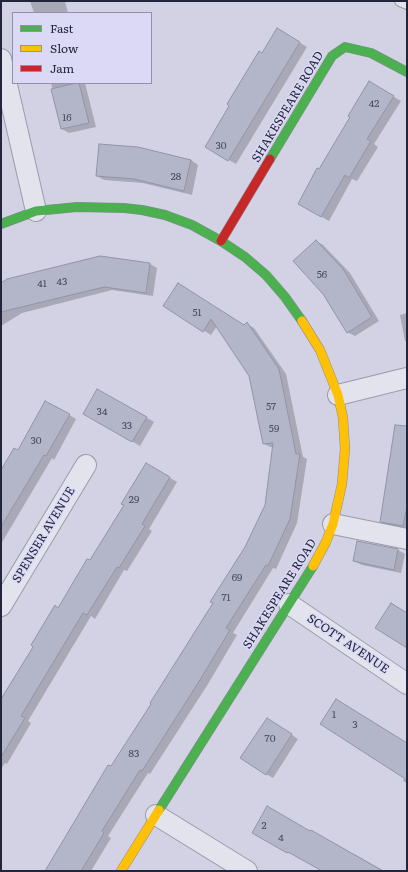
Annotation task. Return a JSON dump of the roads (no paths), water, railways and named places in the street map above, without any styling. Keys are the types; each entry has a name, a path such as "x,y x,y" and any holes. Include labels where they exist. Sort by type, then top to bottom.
{"street":[{"name":"SHAKESPEARE ROAD","path":"221,241 332,56 345,47 371,52 407,72"},
{"path":"1,59 36,211"},
{"name":"SHAKESPEARE ROAD","path":"1,224 36,211 77,207 142,210 165,215 192,225 221,241 245,257 266,275 285,297 306,326 320,350 338,395 343,418 345,449 342,484 333,524 326,542 311,570 121,871"},
{"path":"338,395 407,378"},
{"name":"SPENSER AVENUE","path":"1,606 86,464"},
{"path":"333,524 407,539"},
{"name":"SCOTT AVENUE","path":"289,604 407,684"},
{"path":"156,814 247,871"}],"lane":[{"path":"400,1 407,4"}]}
